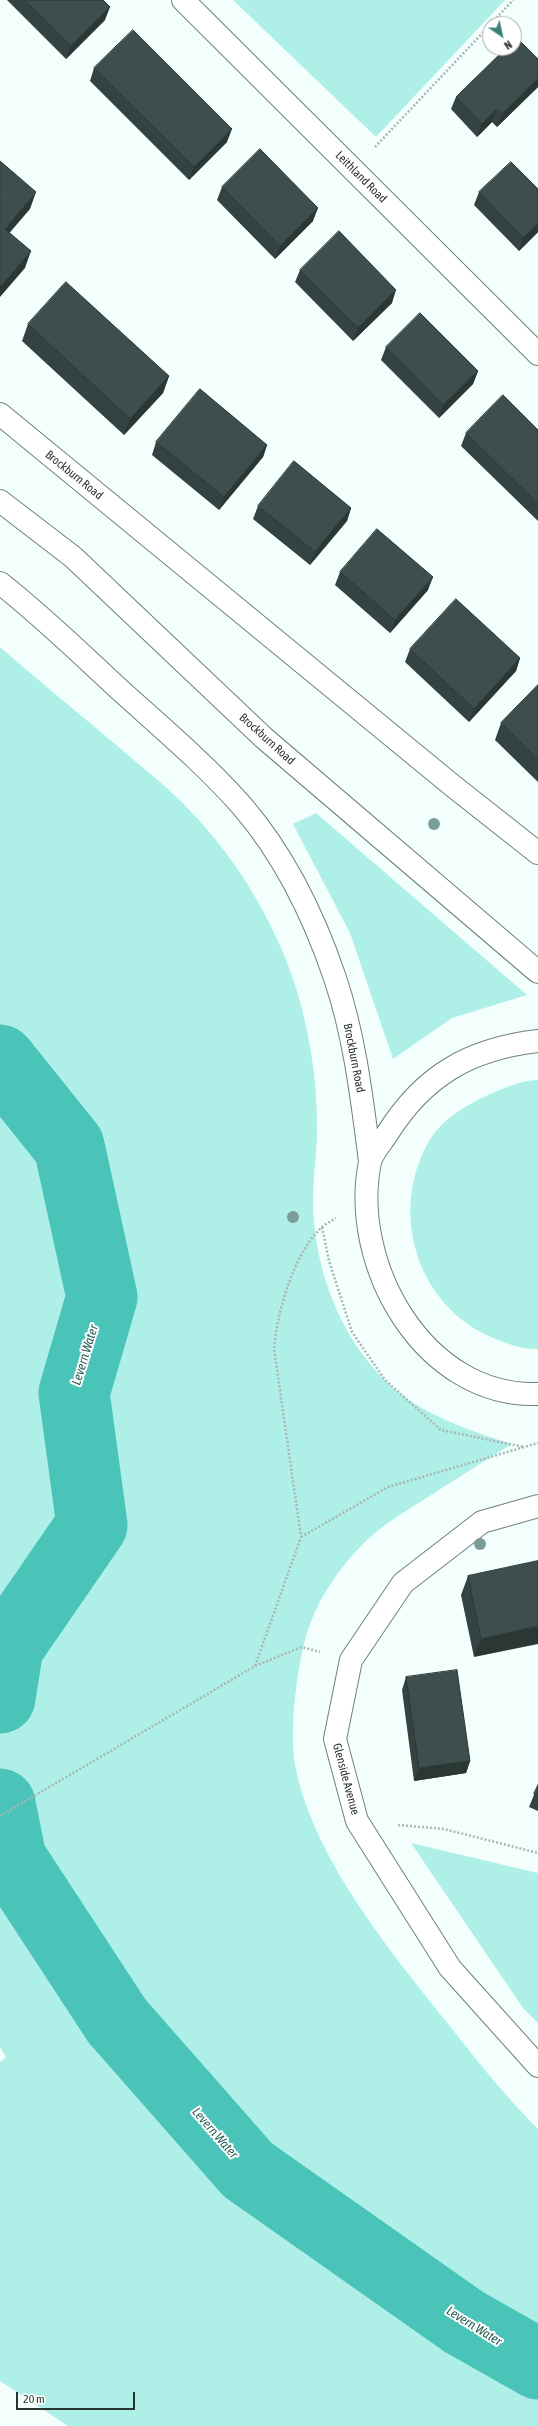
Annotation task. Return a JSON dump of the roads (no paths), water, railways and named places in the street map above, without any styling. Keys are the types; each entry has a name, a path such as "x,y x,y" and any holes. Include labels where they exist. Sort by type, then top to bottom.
{"street":[{"name":"Leithland Road","path":"183,0 538,354"},
{"name":"Brockburn Road","path":"0,414 453,786 538,853"},
{"name":"Brockburn Road","path":"0,501 73,557 264,738 538,972"},
{"name":"Brockburn Road","path":"0,583 204,766 242,806 285,867 320,937 336,979 348,1025 359,1082 370,1161"},
{"path":"538,1041 484,1052 446,1070 417,1094 395,1120 370,1161 367,1196 371,1249 382,1282 402,1317 422,1342 444,1362 470,1378 496,1388 538,1394"},
{"name":"Glenside Avenue","path":"538,1506 482,1522 403,1583 351,1660 335,1739 357,1821 450,1968 538,2066"}],"waterway":[{"name":"Levern Water","path":"0,1060 69,1146 102,1297 74,1393 92,1525 8,1647 0,1698"},
{"name":"Levern Water","path":"0,1804 11,1859 117,2021 248,2170 464,2322 538,2364"}]}
